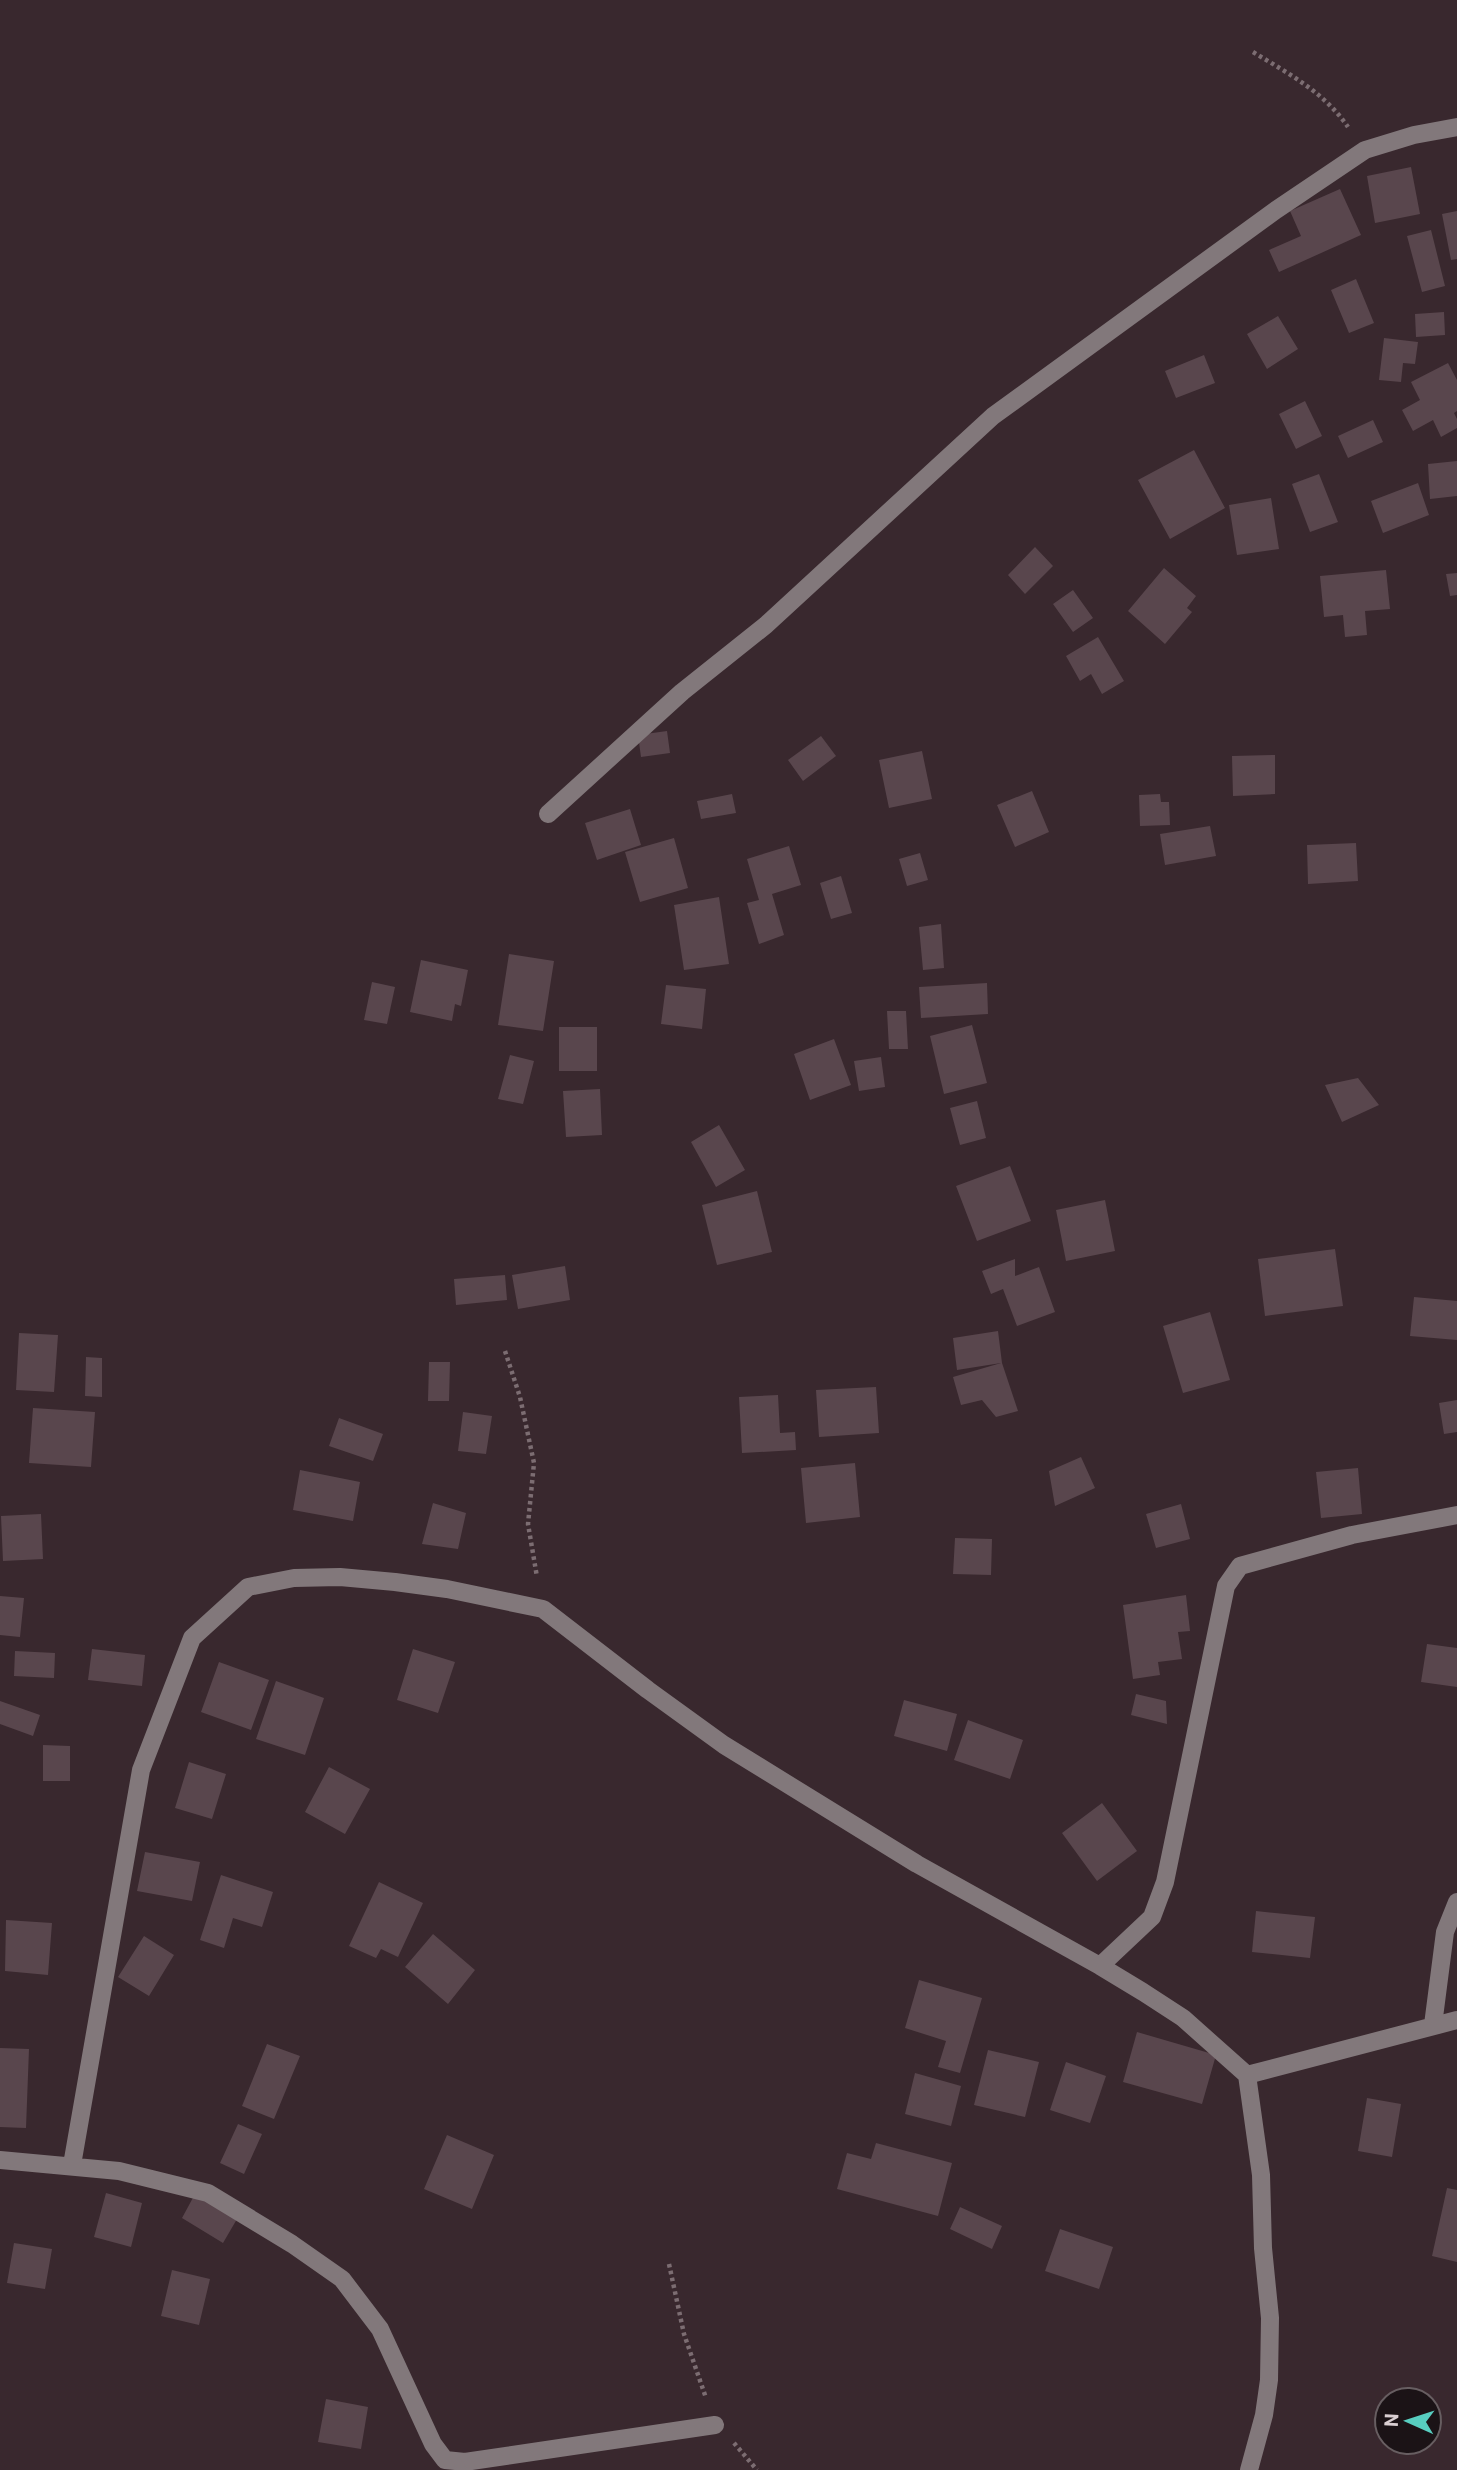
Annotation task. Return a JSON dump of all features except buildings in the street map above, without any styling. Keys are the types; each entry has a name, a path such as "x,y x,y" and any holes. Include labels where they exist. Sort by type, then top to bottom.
{"street":[{"path":"548,814 682,692 766,625 992,416 1276,210 1365,150 1414,135 1457,127"},
{"path":"1100,1966 1152,1917 1165,1881 1226,1586 1240,1566 1352,1535 1457,1515"},
{"path":"72,2165 141,1770 192,1638 248,1587 294,1578 340,1577 395,1582 447,1589 543,1609 724,1745 917,1864 1100,1966 1183,2018 1247,2076 1261,2175 1270,2318 1269,2380 1264,2415 1249,2470"},
{"path":"1433,2025 1445,1932 1457,1902"},
{"path":"1247,2076 1457,2020"},
{"path":"0,2160 119,2171 208,2193 292,2244 342,2279 380,2329 433,2444 445,2460 464,2462 715,2425"}],"path":[{"path":"1253,52 1309,85 1337,111 1365,150"},
{"path":"505,1351 520,1397 534,1463 528,1524 543,1609"},
{"path":"669,2264 684,2334 715,2425 757,2470"}]}
